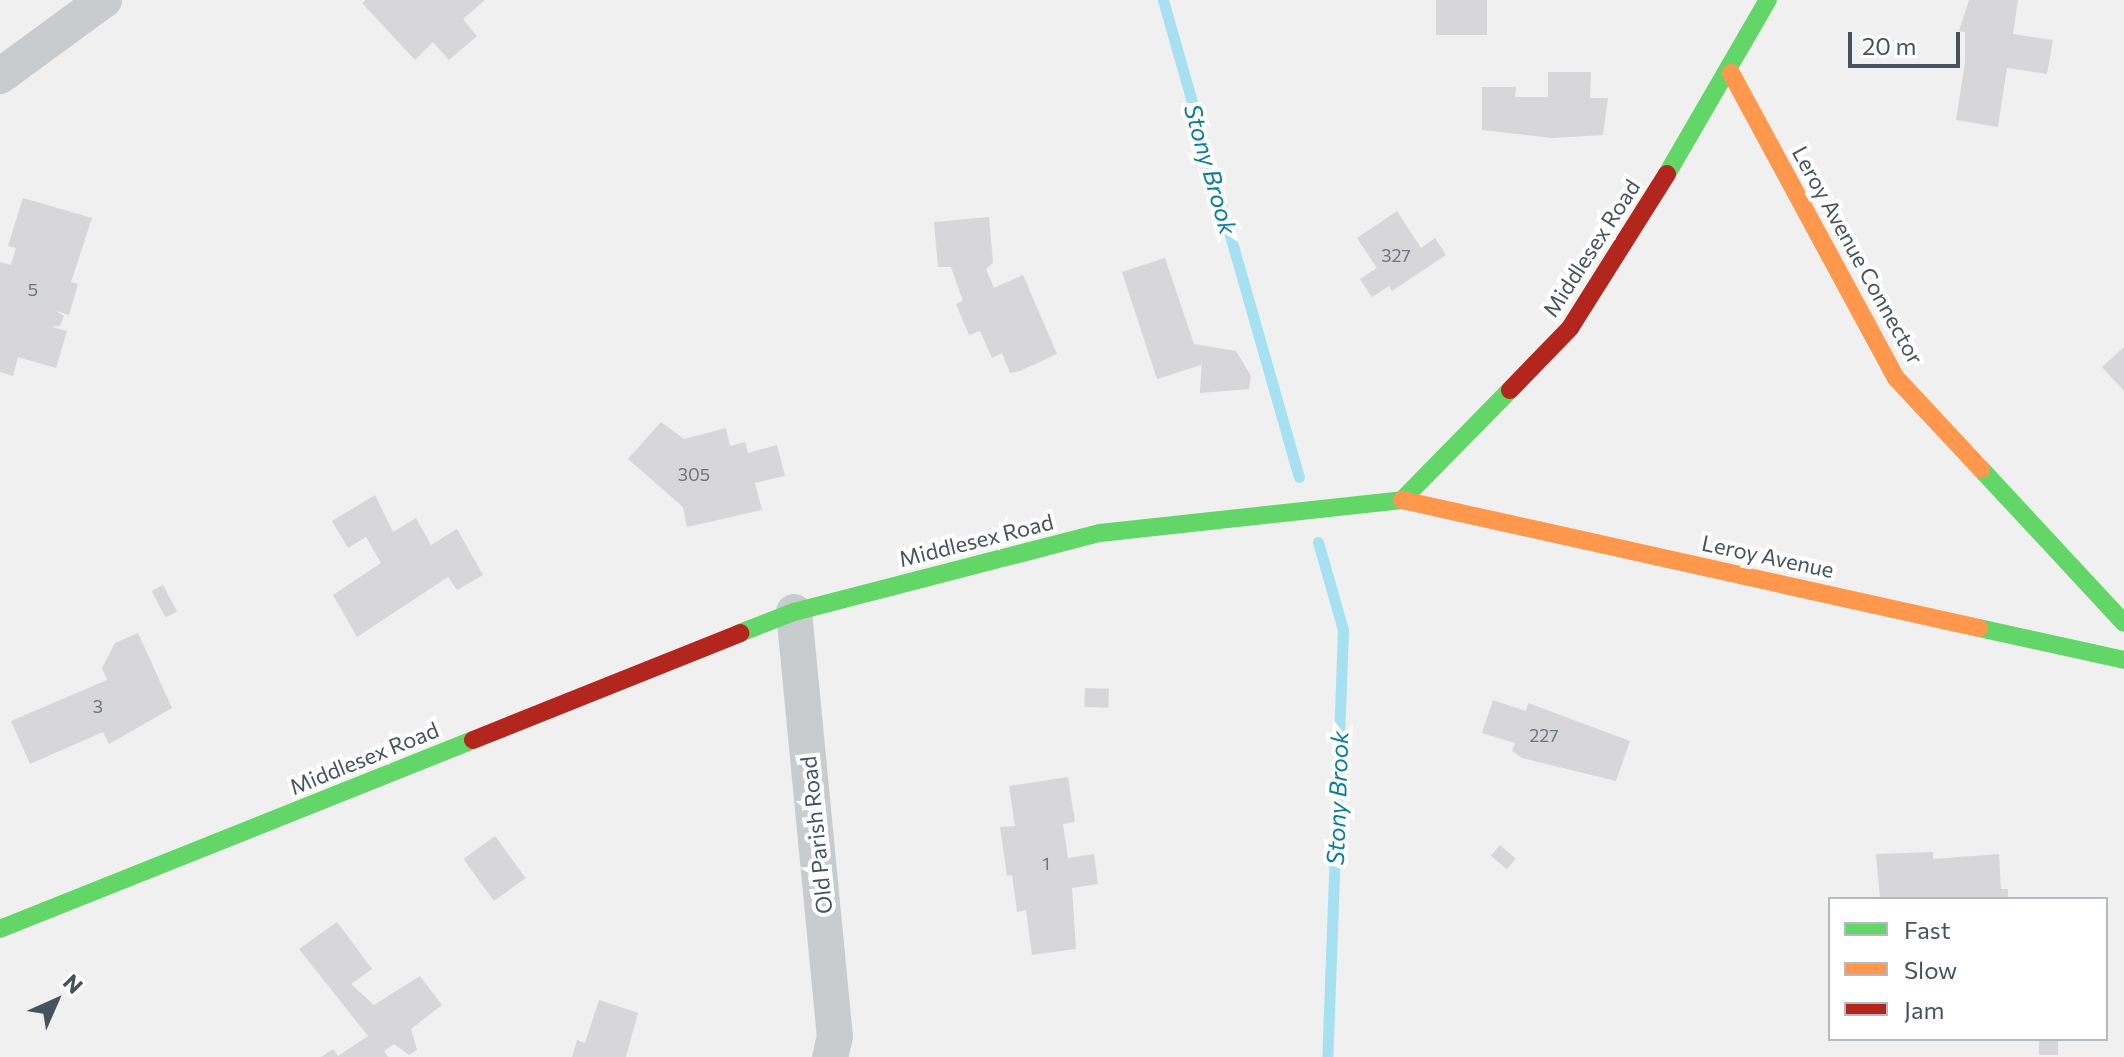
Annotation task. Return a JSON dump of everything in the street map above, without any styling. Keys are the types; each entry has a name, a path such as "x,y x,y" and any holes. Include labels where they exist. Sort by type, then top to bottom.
{"main road":[{"name":"Middlesex Road","path":"0,929 794,612 1100,533 1402,500 1570,328 1731,73 1768,0"},
{"name":"Leroy Avenue Connector","path":"1731,73 1896,378 2124,623"},
{"name":"Leroy Avenue","path":"1402,500 2124,660"}],"street":[{"path":"0,76 104,0"},
{"name":"Old Parish Road","path":"794,612 835,1036 830,1057"}],"building":[{"path":"366,0 485,0 463,19 477,36 449,60 433,42 415,60 362,3"},
{"path":"1436,0 1487,0 1487,35 1436,35"},
{"path":"1969,0 2018,0 2013,34 2053,40 2047,74 2007,68 1998,127 1956,120 1965,62 1965,32 1959,31"},
{"path":"1548,72 1591,72 1590,98 1608,98 1603,135 1553,138 1482,130 1482,87 1516,87 1515,97 1548,97"},
{"path":"23,198 92,218 71,282 78,284 69,315 56,311 64,316 60,326 52,327 67,331 56,368 18,357 13,376 0,372 0,262 11,265 16,248 8,246"},
{"path":"1397,211 1421,248 1435,238 1446,255 1392,291 1389,286 1372,297 1360,279 1377,268 1357,238"},
{"path":"989,217 993,263 986,269 994,288 1023,275 1057,354 1010,373 1002,353 992,358 980,331 969,335 956,304 963,301 951,267 938,267 934,222"},
{"path":"1165,258 1194,344 1236,351 1251,376 1249,389 1200,393 1202,358 1201,365 1157,379 1122,272"},
{"path":"2124,347 2124,391 2102,367"},
{"path":"661,422 684,439 726,428 730,446 745,442 748,453 777,445 785,476 755,483 762,510 687,527 683,507 628,459"},
{"path":"375,495 393,532 416,518 431,545 457,529 483,575 457,590 448,577 357,637 333,595 381,563 366,537 348,548 332,521"},
{"path":"163,585 177,611 166,618 152,591"},
{"path":"138,633 172,708 109,744 103,732 30,764 11,721 107,680 102,668 115,643"},
{"path":"1085,688 1109,689 1108,708 1084,707"},
{"path":"1493,700 1526,711 1528,703 1630,741 1616,781 1522,758 1512,751 1515,743 1482,733"},
{"path":"1068,777 1075,822 1063,824 1068,858 1094,854 1098,884 1072,888 1076,949 1032,955 1026,910 1017,912 1012,875 1007,876 1000,827 1015,826 1009,786"},
{"path":"495,836 526,878 494,901 463,859"},
{"path":"1500,845 1516,859 1507,869 1491,856"},
{"path":"1933,852 1933,859 1999,854 2001,889 2008,889 2008,897 1880,897 1876,854"},
{"path":"337,922 372,969 351,984 374,1005 420,976 442,1005 411,1029 417,1050 409,1055 394,1044 384,1051 388,1057 321,1057 333,1049 338,1056 368,1036 299,949"},
{"path":"599,1000 638,1013 626,1057 572,1057 577,1040 585,1043"},
{"path":"2039,1041 2058,1041 2058,1055 2039,1055"}],"waterway":[{"name":"Stony Brook","path":"1163,0 1299,477"},
{"name":"Stony Brook","path":"1318,542 1343,630 1327,1057"}],"traffic: fast":[{"path":"1667,174 1768,0"},
{"path":"740,633 794,612 1100,533 1402,500 1510,390"},
{"path":"1981,469 2124,623"},
{"path":"1979,628 2124,660"},
{"path":"0,929 473,740"}],"traffic: slow":[{"path":"1731,73 1896,378 1981,469"},
{"path":"1402,500 1979,628"}],"traffic: jam":[{"path":"1510,390 1570,328 1667,174"},
{"path":"473,740 740,633"}]}
